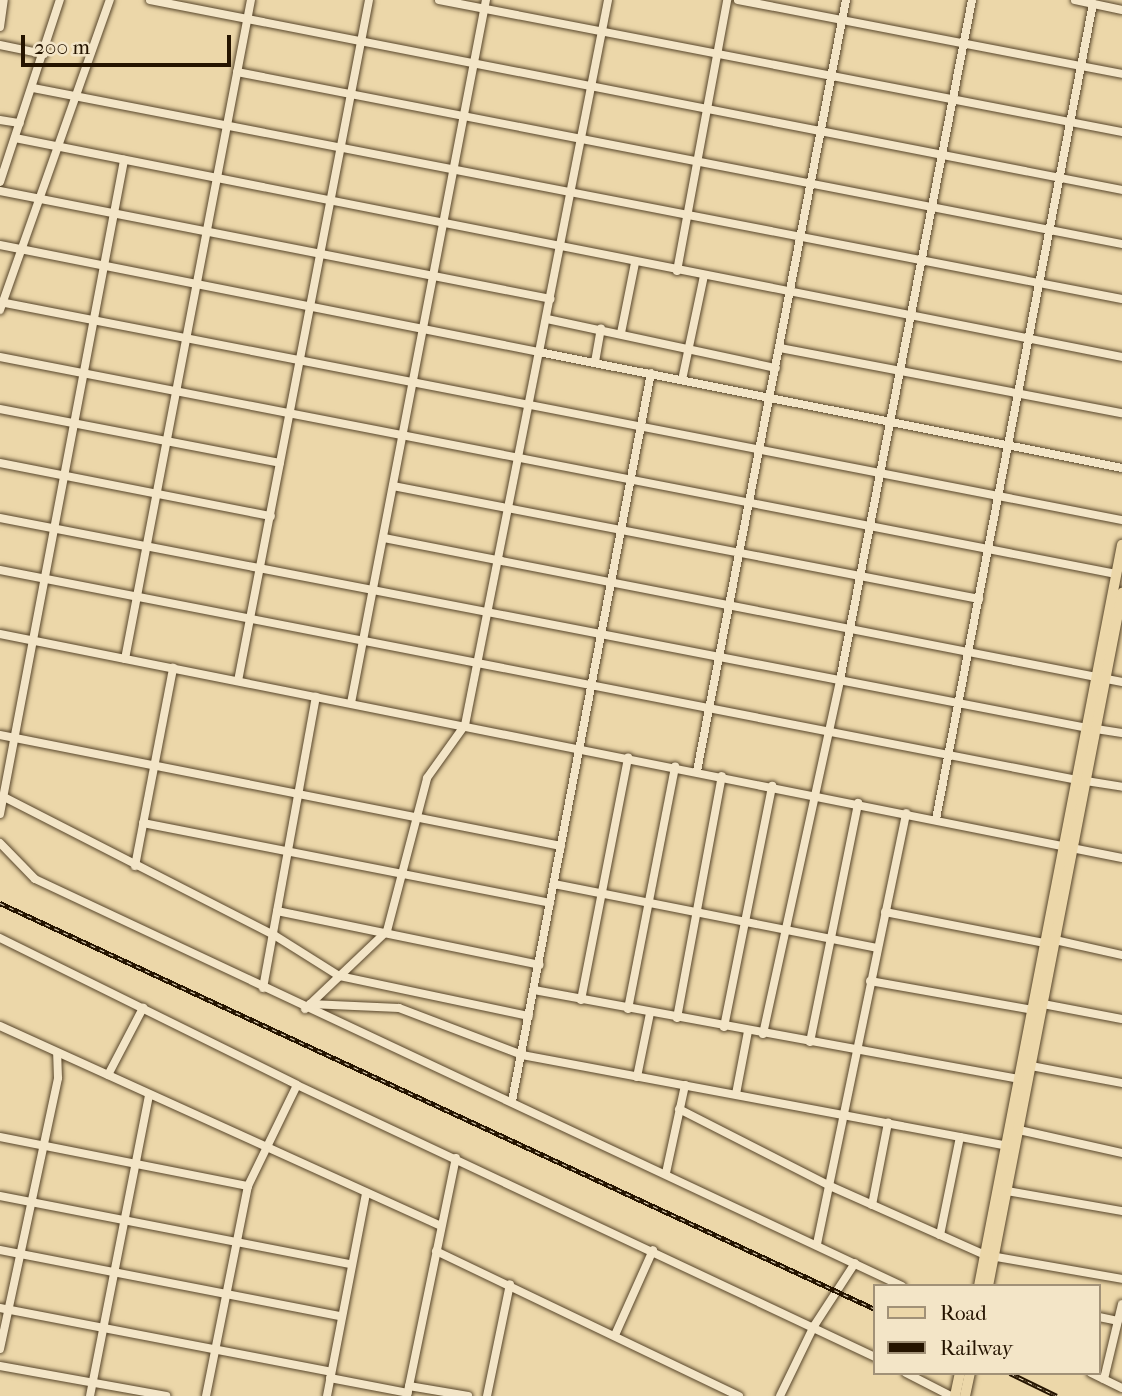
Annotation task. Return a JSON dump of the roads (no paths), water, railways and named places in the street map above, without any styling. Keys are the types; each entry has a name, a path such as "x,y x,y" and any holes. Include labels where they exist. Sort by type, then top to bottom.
{"main road":[{"path":"988,1284 1006,1146 1032,1010 1050,942 1082,780 1122,545"},
{"path":"1101,678 1118,632 1122,593"},
{"path":"980,1284 1007,1191 1043,1004 1050,942"},
{"path":"953,1396 959,1375"},
{"path":"965,1396 970,1375"}],"street":[{"path":"0,27 4,0"},
{"path":"0,182 60,0"},
{"path":"110,0 1,305 186,338 1122,520"},
{"path":"150,0 941,152 1122,190"},
{"path":"125,659 251,0"},
{"path":"238,681 369,0"},
{"path":"439,0 485,4 602,32 1122,132"},
{"path":"307,1006 387,931 415,817 436,762 465,725 608,0"},
{"path":"677,271 727,0"},
{"path":"738,0 1122,74"},
{"path":"697,771 813,184 846,0"},
{"path":"763,1034 830,731 972,0"},
{"path":"1074,0 1122,10"},
{"path":"351,703 375,589 485,4"},
{"path":"936,818 1093,4"},
{"path":"0,45 44,54"},
{"path":"237,72 1122,244"},
{"path":"33,88 1122,299"},
{"path":"0,120 20,124"},
{"path":"15,138 635,263 1122,357"},
{"path":"0,814 124,160"},
{"path":"0,191 208,229 551,299"},
{"path":"0,245 1122,468"},
{"path":"621,333 635,263"},
{"path":"682,380 704,276"},
{"path":"547,319 776,368"},
{"path":"595,362 601,329"},
{"path":"780,348 1122,413"},
{"path":"0,357 870,524 1116,574"},
{"path":"512,1101 651,373"},
{"path":"0,409 280,463"},
{"path":"0,463 271,516"},
{"path":"393,486 979,599"},
{"path":"0,518 147,544 1122,733"},
{"path":"384,538 1122,682"},
{"path":"0,570 1122,787"},
{"path":"0,634 936,818 1122,858"},
{"path":"135,866 173,668"},
{"path":"263,988 316,696"},
{"path":"0,735 296,797 561,846"},
{"path":"581,1000 628,758"},
{"path":"628,1009 675,767"},
{"path":"677,1018 722,776"},
{"path":"724,1027 772,786"},
{"path":"4,797 274,935 339,976 529,1016"},
{"path":"810,1042 858,803"},
{"path":"817,1244 906,813"},
{"path":"143,823 550,903"},
{"path":"0,843 35,879 898,1284"},
{"path":"554,884 877,948"},
{"path":"277,911 387,931 539,965"},
{"path":"885,912 1122,955"},
{"path":"0,939 297,1085 653,1250 874,1356"},
{"path":"870,981 1032,1010"},
{"path":"534,990 724,1027 1020,1079"},
{"path":"1043,1004 1122,1019"},
{"path":"307,1006 398,1007 522,1055 1006,1146"},
{"path":"108,1075 143,1008"},
{"path":"637,1077 650,1013"},
{"path":"0,1026 441,1226"},
{"path":"736,1094 748,1031"},
{"path":"0,1349 4,1308 58,1078 57,1053"},
{"path":"1031,1066 1122,1083"},
{"path":"206,1396 248,1186 264,1145 297,1085"},
{"path":"666,1173 685,1085"},
{"path":"90,1396 112,1271 149,1095"},
{"path":"679,1109 830,1186 990,1256 1122,1279"},
{"path":"872,1205 888,1123"},
{"path":"1019,1130 1122,1153"},
{"path":"0,1137 248,1186"},
{"path":"940,1235 960,1137"},
{"path":"408,1392 456,1158"},
{"path":"1007,1191 1122,1211"},
{"path":"327,1396 366,1193"},
{"path":"0,1196 235,1244 351,1264"},
{"path":"0,1250 341,1316"},
{"path":"615,1335 653,1250"},
{"path":"436,1251 510,1284 739,1396"},
{"path":"780,1396 814,1326 855,1263"},
{"path":"487,1396 510,1284"},
{"path":"1104,1379 1122,1304"},
{"path":"4,1308 408,1392 468,1396"},
{"path":"1101,1317 1118,1321"},
{"path":"0,1366 166,1396"},
{"path":"910,1375 953,1396"},
{"path":"1095,1375 1122,1388"}],"railway":[{"path":"0,903 874,1309"},
{"path":"1014,1375 1057,1396"}]}
